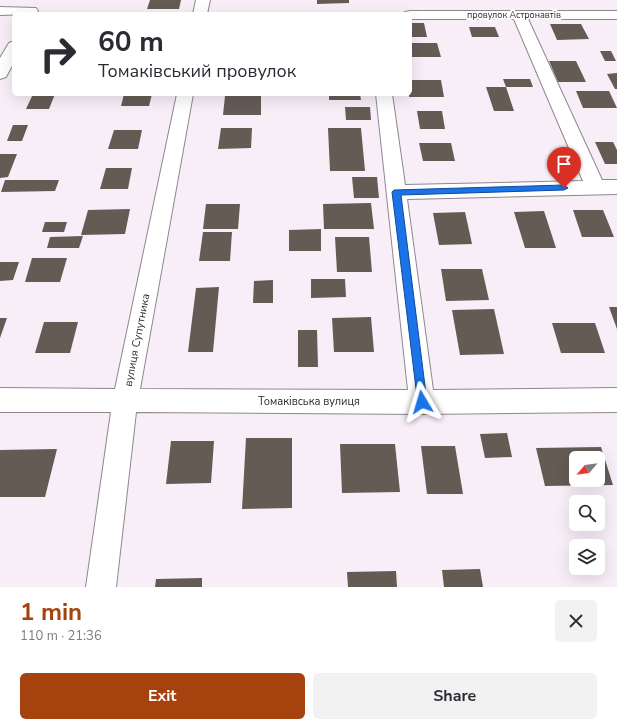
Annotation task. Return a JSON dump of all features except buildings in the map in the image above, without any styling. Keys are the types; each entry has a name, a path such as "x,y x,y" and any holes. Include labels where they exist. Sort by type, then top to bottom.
{"street":[{"path":"200,12 203,0"},
{"path":"0,11 33,8"},
{"name":"провулок Астронавтів","path":"412,15 617,15"},
{"path":"519,15 595,187"},
{"path":"0,74 12,50"},
{"name":"вулиця Супутника","path":"101,587 126,401 185,96"},
{"path":"384,96 422,402"},
{"path":"396,192 617,187"},
{"name":"Томаківська вулиця","path":"0,400 422,402 617,400"}],"route":[{"path":"422,402 396,192 564,188"}]}
